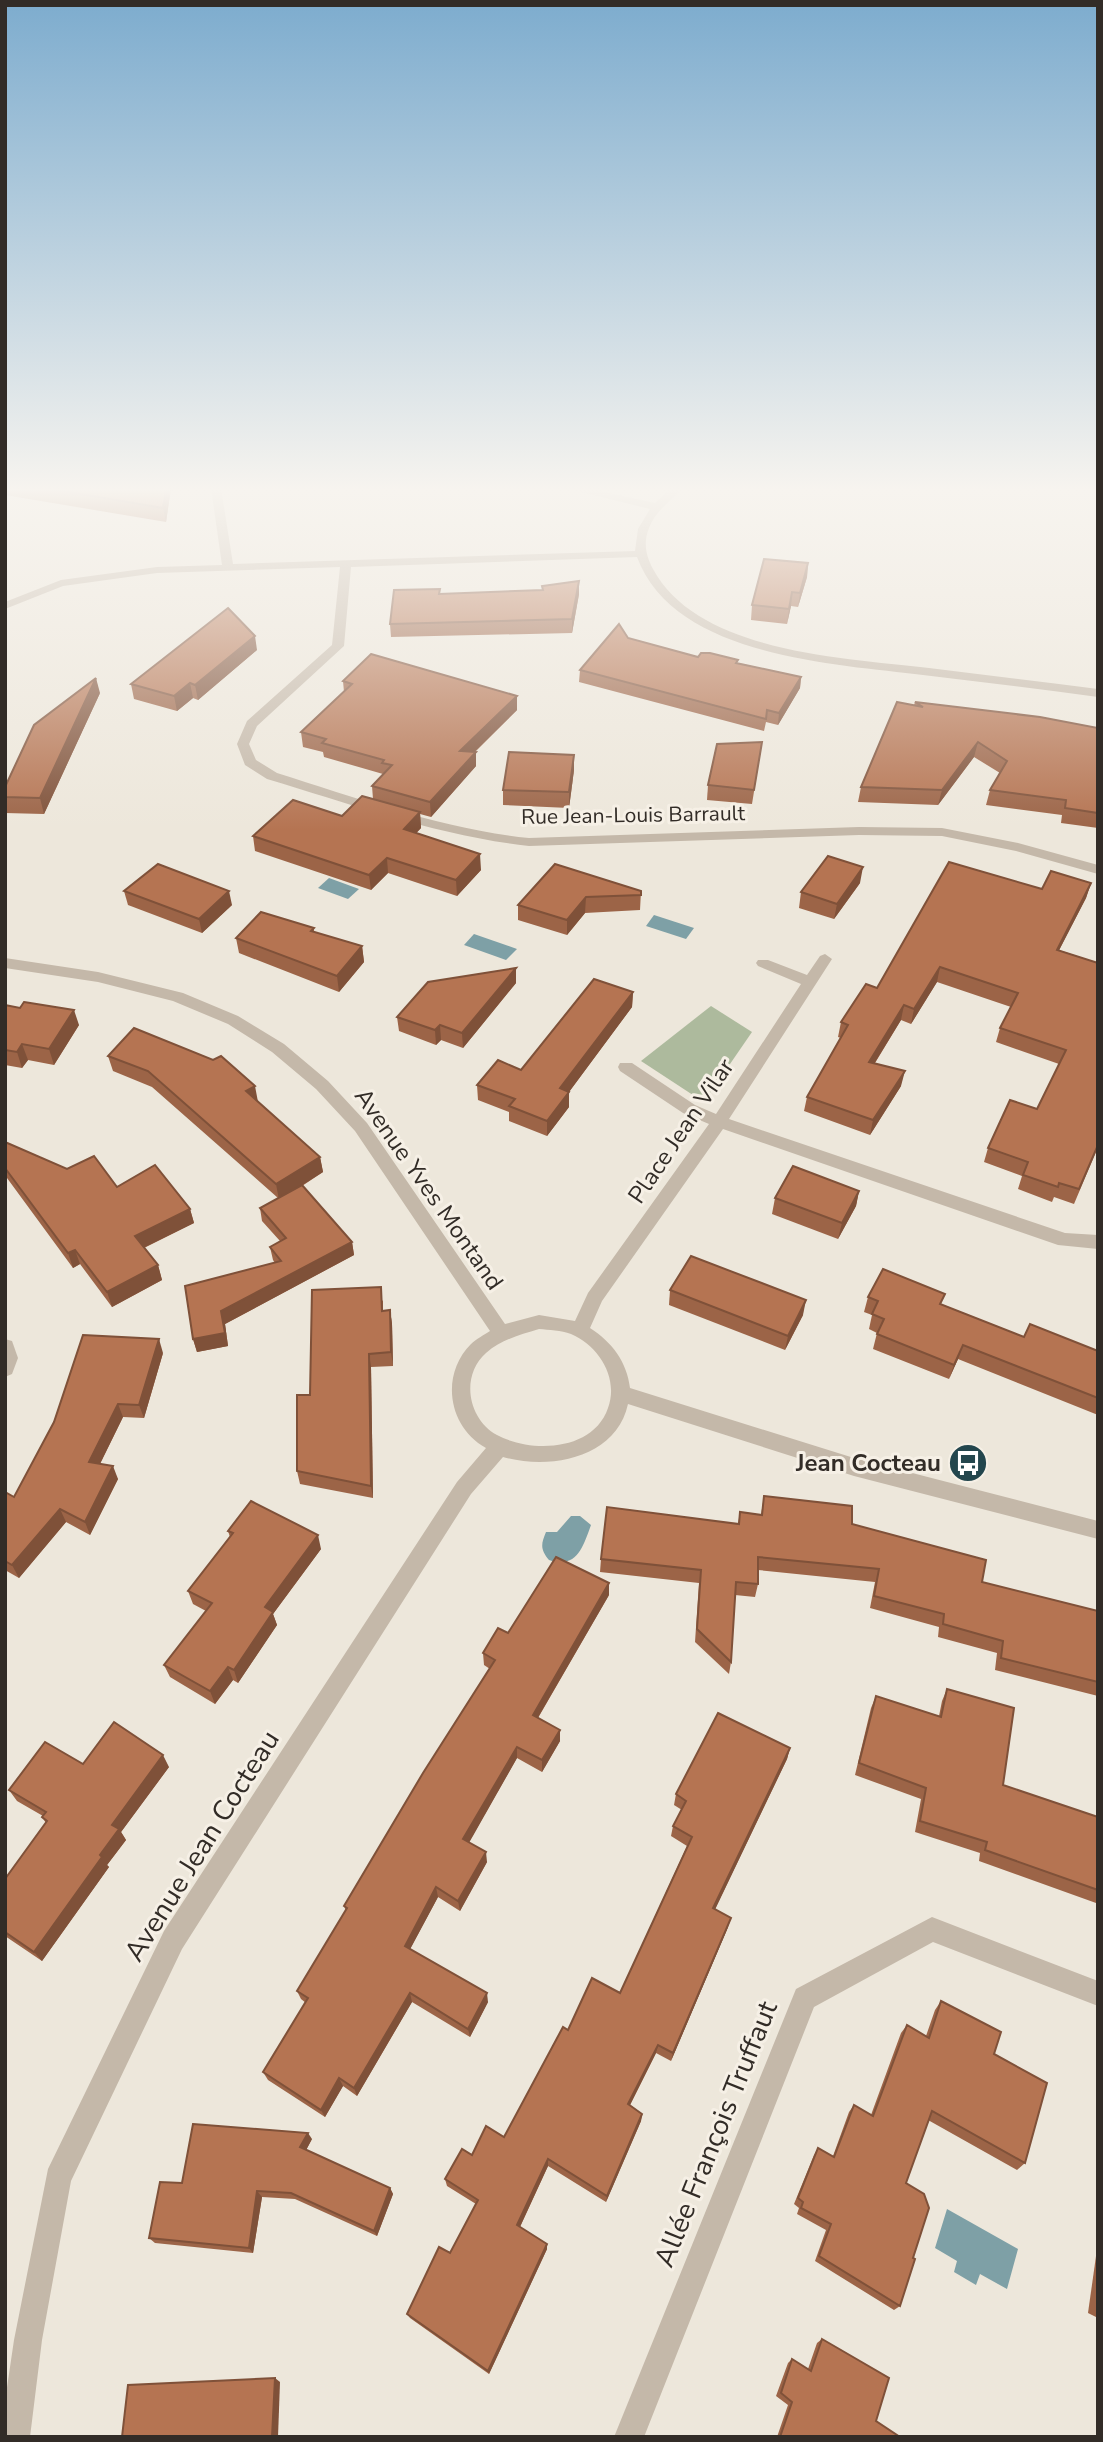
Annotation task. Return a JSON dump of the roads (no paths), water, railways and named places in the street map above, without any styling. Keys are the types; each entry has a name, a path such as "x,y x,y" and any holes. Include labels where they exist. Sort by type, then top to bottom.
{"street":[{"name":"Rue Jean-Louis Barrault","path":"342,602 338,646 251,724 243,744 250,762 272,776 441,828 482,837 563,841 859,831 942,832 1018,846 1098,870"},
{"path":"673,602 694,617 775,649 819,658 1098,692"},
{"name":"Place Jean Vilar","path":"580,1330 594,1298 719,1122 824,960"},
{"name":"Avenue Yves Montand","path":"5,963 98,977 178,997 233,1020 278,1048 322,1085 360,1127 500,1331"},
{"path":"763,963 809,982"},
{"path":"626,1067 689,1110 719,1122 1064,1240 1098,1242"},
{"path":"539,1322 580,1330 598,1341 612,1356 620,1375 622,1394 615,1416 600,1434 579,1448 552,1455 525,1454 499,1447 477,1431 463,1411 459,1388 465,1365 479,1346 500,1331 539,1322"},
{"path":"5,1346 9,1359 5,1369"},
{"path":"622,1394 854,1467 1098,1530"},
{"name":"Avenue Jean Cocteau","path":"15,2437 28,2340 58,2179 173,1940 464,1488 499,1447"},
{"name":"Allée François Truffaut","path":"629,2437 805,1998 932,1929 1098,1994"}],"water":[{"path":"329,878 359,889 348,899 318,888"},
{"path":"654,915 694,928 686,939 646,926"},
{"path":"474,934 517,949 506,960 464,945"},
{"path":"571,1516 580,1516 591,1525 582,1548 572,1559 559,1562 549,1560 542,1546 546,1532 557,1532"},
{"path":"947,2209 1018,2249 1007,2289 980,2274 976,2285 954,2272 957,2261 935,2248"}],"place":[{"name":"Jean Cocteau","path":"968,1463"}]}
